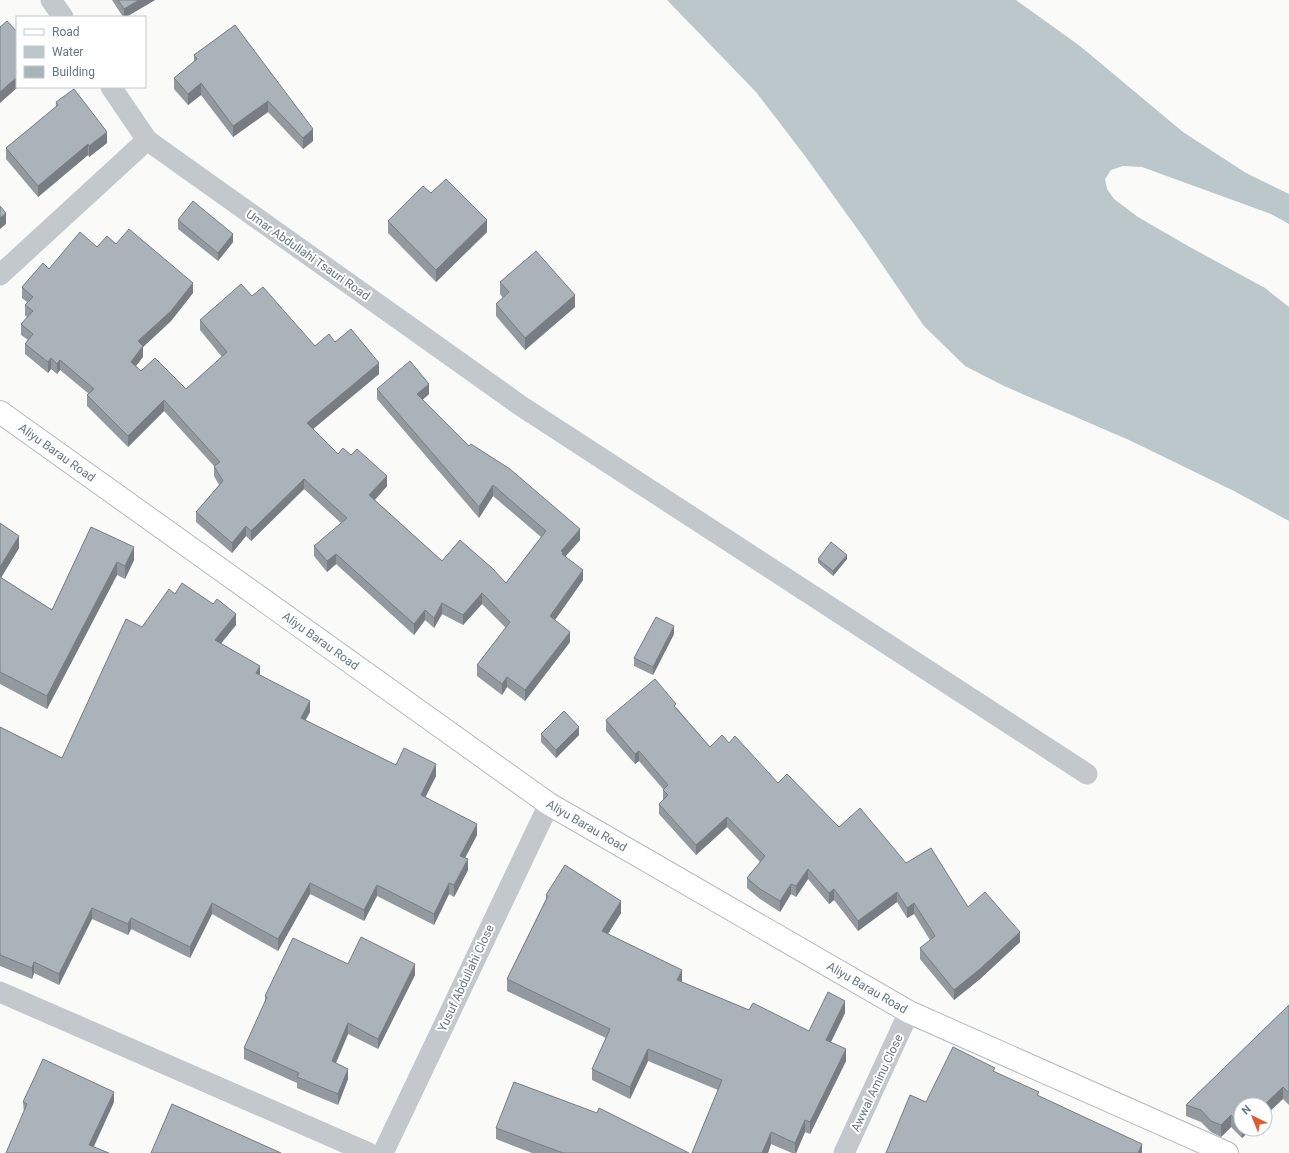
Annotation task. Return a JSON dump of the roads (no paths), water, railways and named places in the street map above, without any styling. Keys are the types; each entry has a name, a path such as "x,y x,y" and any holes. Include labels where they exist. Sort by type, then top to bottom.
{"street":[{"path":"51,0 62,16"},
{"name":"Umar Abdullahi Tsauri Road","path":"112,88 147,140 521,406 1087,774"},
{"path":"0,275 147,140"},
{"name":"Aliyu Barau Road","path":"0,412 548,804 909,1012 1226,1153"},
{"name":"Yusuf Abdullahi Close","path":"383,1153 548,804"},
{"path":"0,992 369,1153"},
{"name":"Awwal Aminu Close","path":"844,1153 909,1012"}],"water":[{"path":"667,0 1016,0 1080,46 1183,132 1246,173 1289,194 1289,224 1271,214 1142,167 1123,166 1111,170 1105,179 1107,189 1114,199 1138,217 1265,288 1289,307 1289,521 1234,491 1129,440 1004,386 965,366 924,326 866,241 805,156 756,92"}]}
